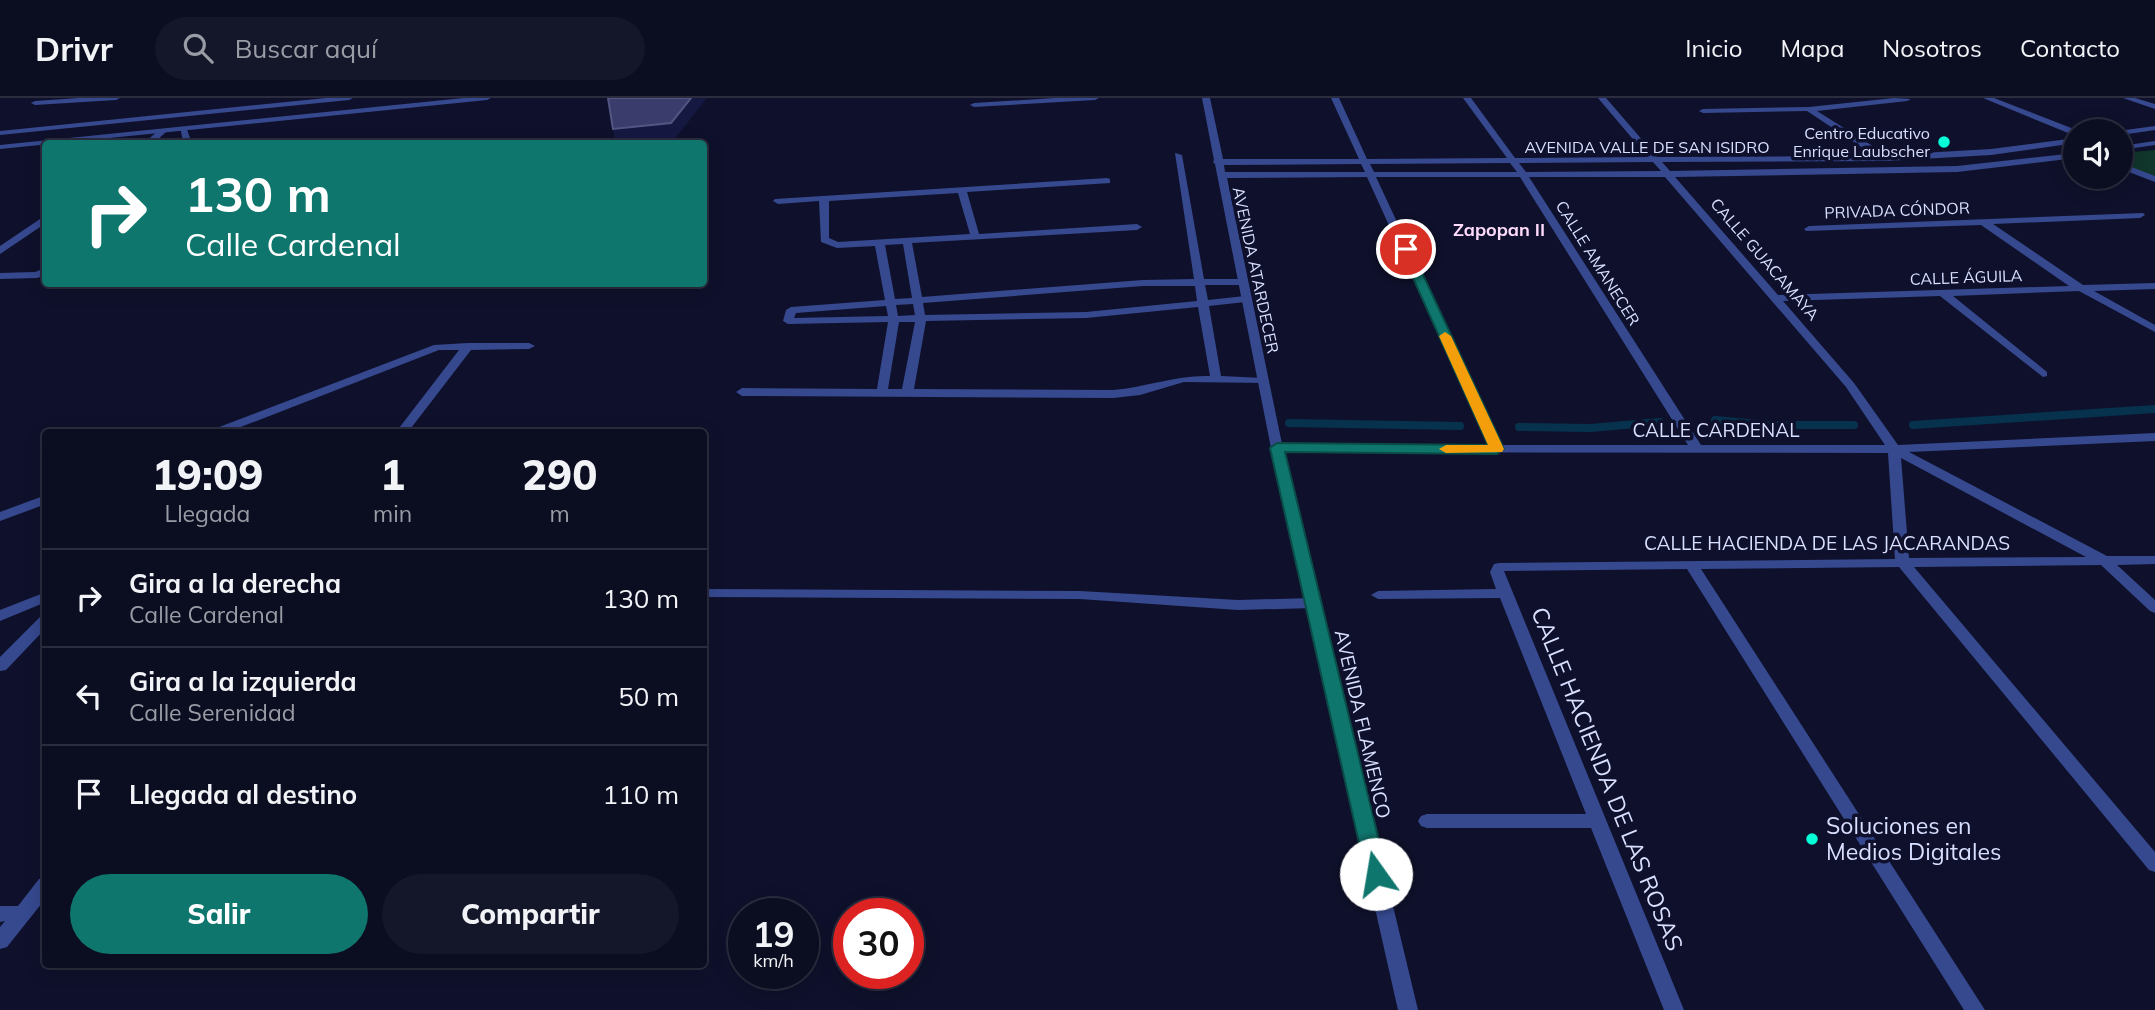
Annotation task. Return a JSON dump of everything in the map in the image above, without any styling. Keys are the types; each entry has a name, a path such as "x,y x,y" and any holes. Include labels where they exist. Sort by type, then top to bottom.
{"street":[{"path":"40,98 35,103 116,98"},
{"path":"0,133 349,98"},
{"path":"71,140 487,98"},
{"path":"974,105 1095,98"},
{"name":"AVENIDA ATARDECER","path":"1206,98 1277,448"},
{"path":"1335,98 1497,449"},
{"name":"CALLE AMANECER","path":"1467,98 1523,174 1697,449"},
{"name":"CALLE GUACAMAYA","path":"1602,98 1850,385 1894,449 2105,561"},
{"path":"1987,98 2063,127"},
{"path":"2127,98 2155,107"},
{"path":"1703,111 1809,109 1907,99"},
{"path":"1809,109 1902,170"},
{"path":"2133,131 2155,128"},
{"path":"183,129 188,140"},
{"path":"152,140 163,131"},
{"path":"2059,142 2063,144"},
{"name":"AVENIDA VALLE DE SAN ISIDRO","path":"1217,162 1658,162 1885,158 1963,155 2063,142"},
{"path":"0,147 42,143"},
{"path":"2133,146 2155,143"},
{"path":"1178,155 1216,380"},
{"name":"AVENIDA VALLE DE SAN ISIDRO","path":"1220,175 1669,174 1902,170 1987,167 2063,158"},
{"path":"2133,170 2155,178"},
{"path":"778,201 1107,181"},
{"path":"961,191 976,237"},
{"path":"824,199 824,240 853,246 1137,226"},
{"name":"PRIVADA CÓNDOR","path":"1809,229 2140,215"},
{"path":"0,251 42,221"},
{"name":"PRIVADA CÓNDOR","path":"1985,223 2085,288 2155,329"},
{"path":"907,242 921,320 907,393"},
{"path":"880,245 894,321 882,393"},
{"path":"0,276 42,274"},
{"path":"1242,282 1143,283 791,310 788,321 894,321 1086,315 1245,299"},
{"name":"CALLE ÁGUILA","path":"1777,298 2155,286"},
{"path":"1943,293 2043,374"},
{"path":"404,429 468,346"},
{"path":"226,429 438,347 529,346"},
{"path":"742,392 1113,394 1140,391 1184,379 1263,381"},
{"name":"CALLE CARDENAL","path":"1277,448 1894,449 2155,437"},
{"name":"AVENIDA FLAMENCO","path":"1277,448 1408,1010"},
{"path":"1894,449 1902,562 2155,865"},
{"path":"0,517 42,501"},
{"name":"CALLE HACIENDA DE LAS JACARANDAS","path":"1499,567 2155,560"},
{"path":"2105,561 2155,608"},
{"path":"1691,564 1975,1010"},
{"name":"CALLE HACIENDA DE LAS ROSAS","path":"1499,567 1497,572 1505,593 1674,1010"},
{"path":"707,593 1080,595 1238,605 1313,603"},
{"path":"1378,595 1505,593"},
{"path":"0,616 42,598"},
{"path":"0,666 42,623"},
{"path":"1427,821 1598,821"},
{"path":"0,942 42,889"},
{"path":"0,914 22,913"}],"green space":[{"path":"2155,150 2155,176 2133,168 2133,152"}],"building":[{"path":"608,98 691,98 671,123 613,129"}],"waterway":[{"path":"1913,425 2155,409"},
{"path":"1715,420 1769,425 1854,425"},
{"path":"1519,427 1590,428 1660,422"},
{"path":"1289,423 1460,426"}],"slow traffic":[{"path":"1445,336 1497,449 1446,449"}],"place":[{"name":"Centro Educativo Enrique Laubscher","path":"1944,142"},
{"name":"Soluciones en Medios Digitales","path":"1812,839"}],"district":[{"name":"Zapopan II","path":"1499,230"}],"route":[{"path":"1376,874 1277,448 1497,449 1406,249"}]}
